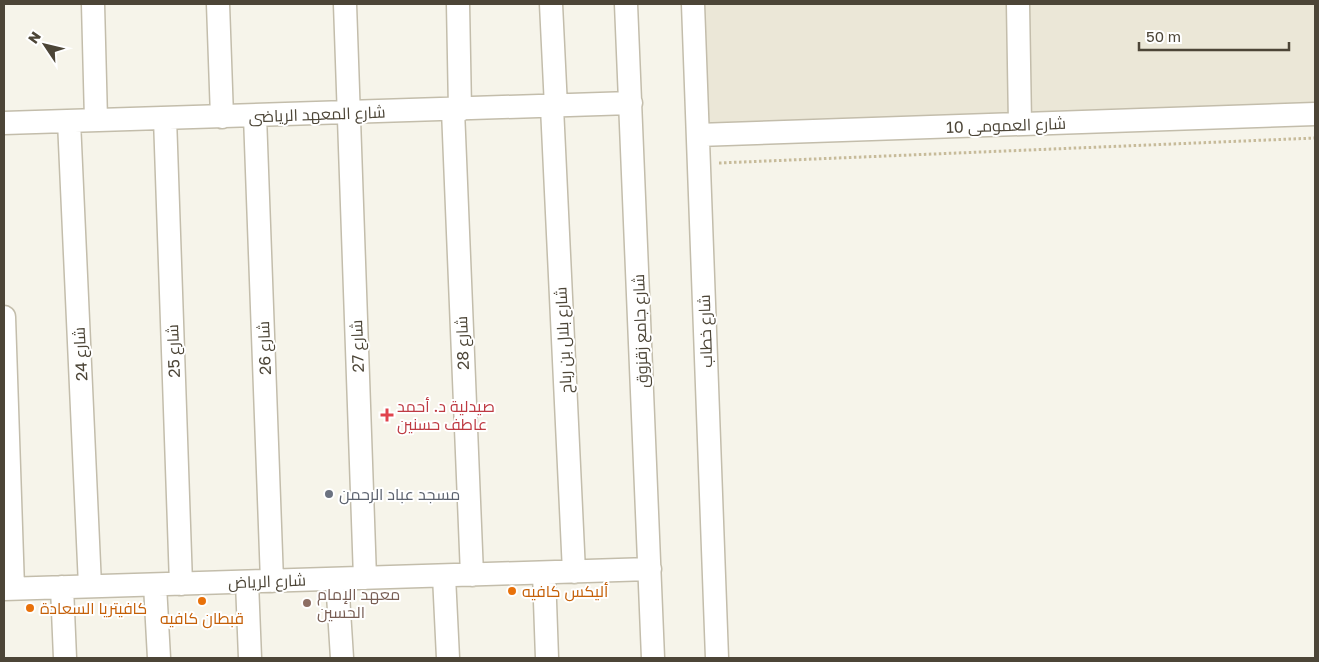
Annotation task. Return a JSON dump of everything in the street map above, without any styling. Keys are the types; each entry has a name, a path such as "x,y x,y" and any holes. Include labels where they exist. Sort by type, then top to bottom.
{"street":[{"path":"92,4 96,120"},
{"path":"218,4 222,117"},
{"name":"شارع 27","path":"345,4 365,578"},
{"name":"شارع 28","path":"458,4 456,110 472,575"},
{"path":"552,4 554,107"},
{"name":"شارع جامع زقزوق","path":"626,4 654,658"},
{"name":"شارع خطاب","path":"693,4 717,658"},
{"path":"1018,4 1020,124"},
{"name":"شارع المعهد الرياضى","path":"4,123 554,107 631,103"},
{"name":"شارع بلال بن رباح","path":"554,107 574,572"},
{"name":"شارع العمومى 10","path":"698,135 1315,114"},
{"name":"شارع 26","path":"255,116 272,581"},
{"name":"شارع 25","path":"165,118 181,584"},
{"name":"شارع 24","path":"69,121 90,586"},
{"path":"4,317 8,588"},
{"name":"شارع الرياض","path":"8,588 650,569"},
{"path":"544,573 547,658"},
{"path":"444,576 448,658"},
{"path":"337,579 342,658"},
{"path":"246,582 250,658"},
{"path":"155,584 159,658"},
{"path":"62,587 65,658"}],"path":[{"path":"699,163 1315,138"}],"shaded area":[{"path":"698,4 1315,4 1315,107 703,131"}],"place":[{"name":"صيدلية د. أحمد عاطف حسنين","path":"387,415"},
{"name":"مسجد عباد الرحمن","path":"329,494"},
{"name":"أليكس كافيه","path":"512,591"},
{"name":"قبطان كافيه","path":"202,601"},
{"name":"معهد الإمام الحسين","path":"307,603"},
{"name":"كافيتريا السعادة","path":"30,608"}]}
